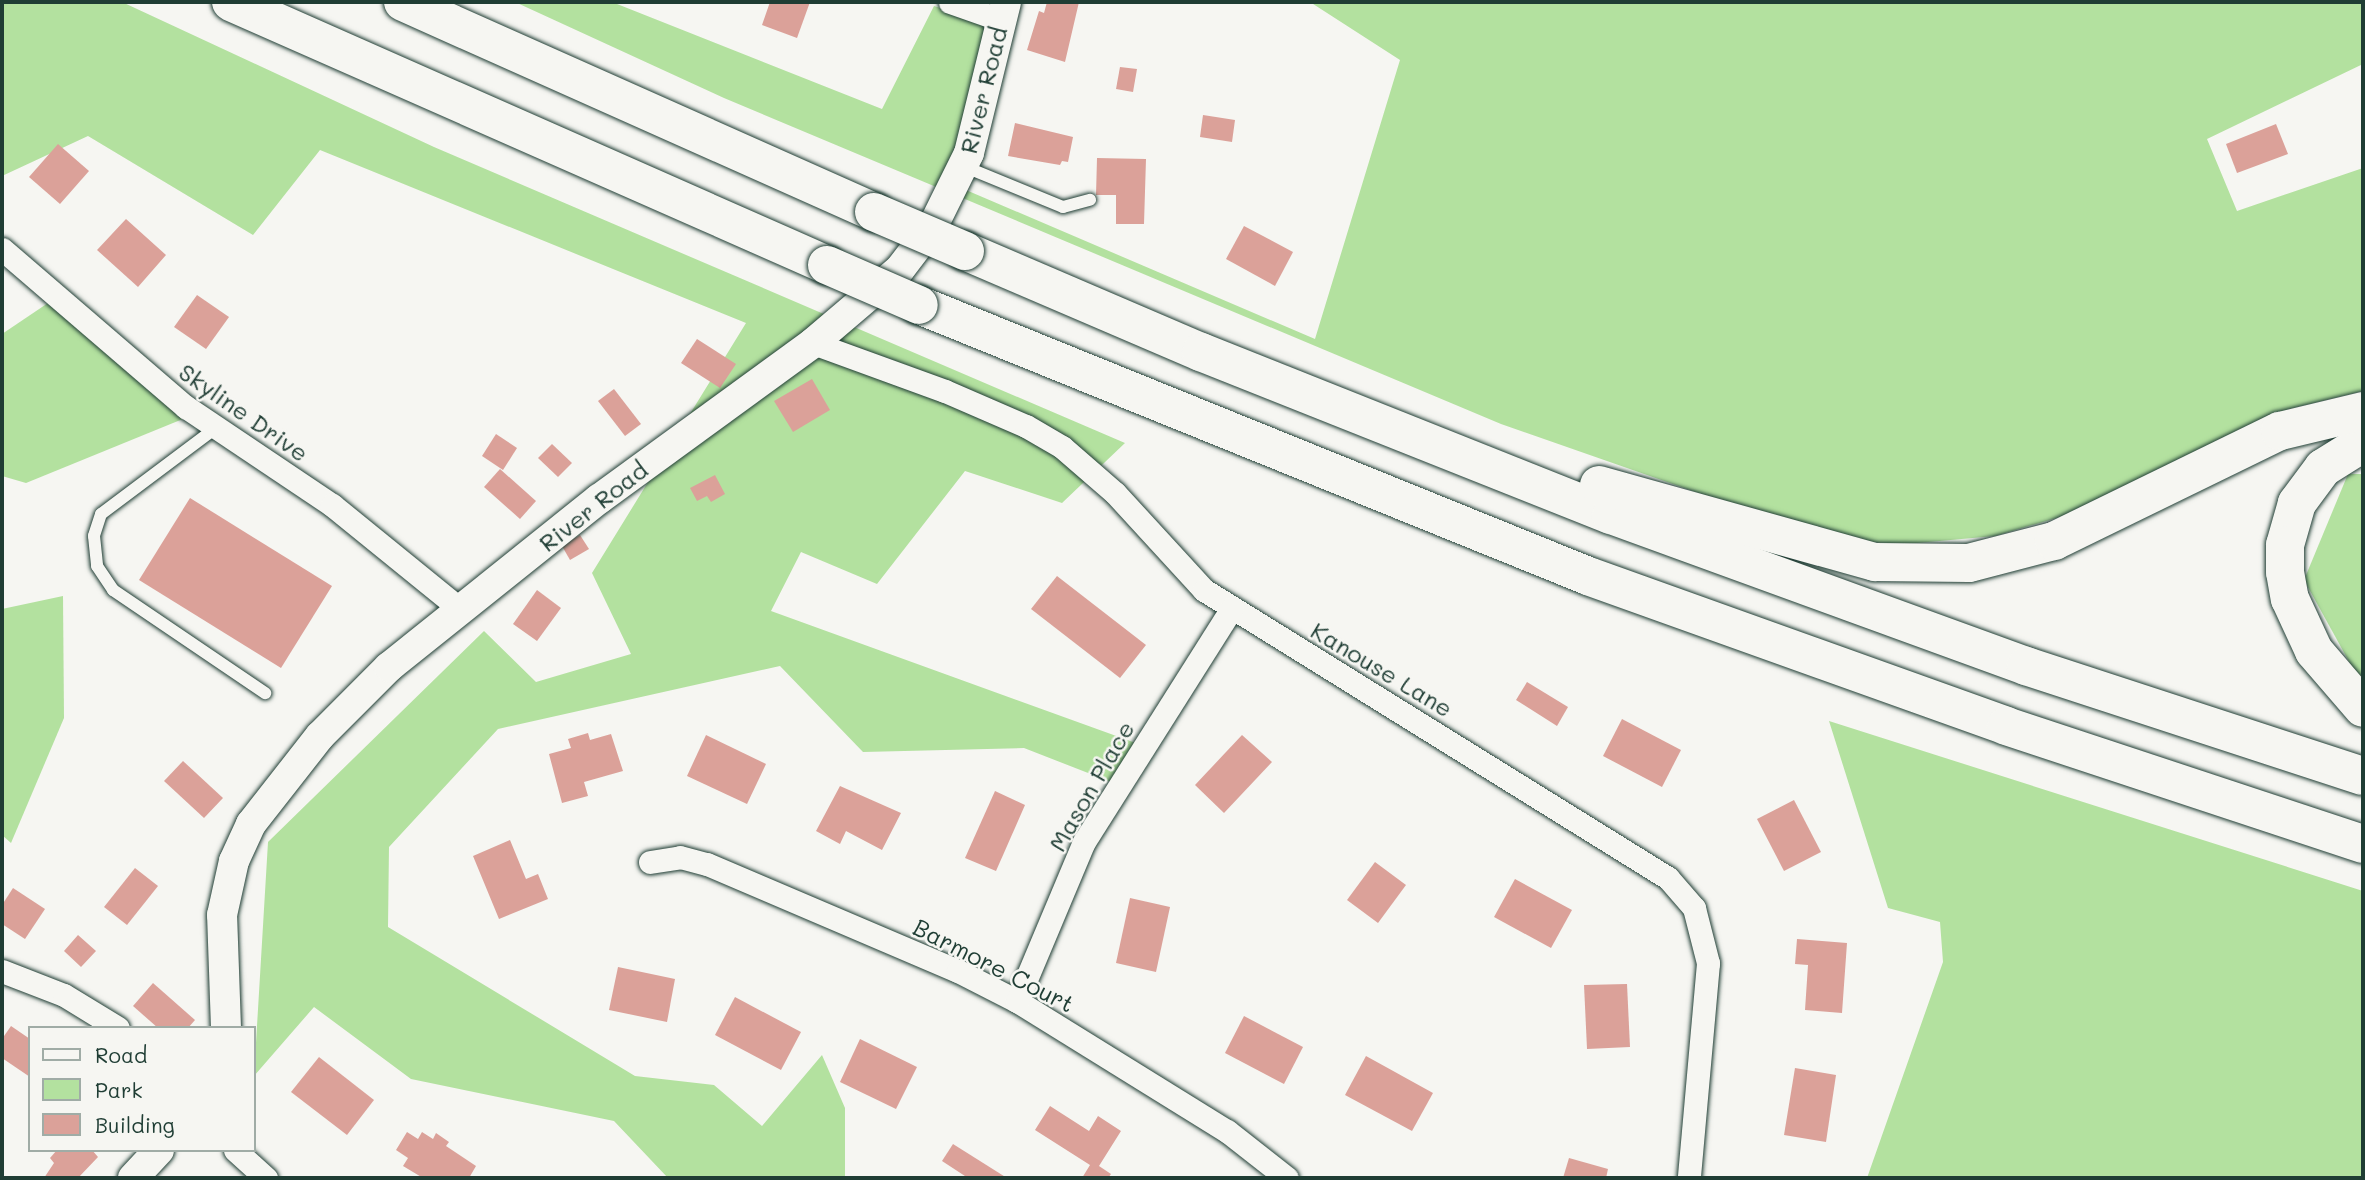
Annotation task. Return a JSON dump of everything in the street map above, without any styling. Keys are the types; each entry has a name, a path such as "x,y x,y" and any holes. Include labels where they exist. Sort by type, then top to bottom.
{"highway":[{"path":"230,2 919,304 1588,576 2019,731 2363,844"},
{"path":"402,2 873,212 1337,407 1901,622 2363,776"},
{"path":"1337,407 1769,535 1875,562 1938,566 1997,558 2054,541 2280,431 2363,411"},
{"path":"2363,443 2323,468 2297,503 2285,545 2285,572 2290,599 2314,651 2363,708"}],"street":[{"path":"950,2 1003,11"},
{"name":"River Road","path":"226,1026 222,915 234,861 251,824 349,705 461,610 610,491 813,343 878,290 916,250 963,166 1003,11"},
{"name":"Skyline Drive","path":"2,250 176,399 332,505 461,610"},
{"name":"Kanouse Lane","path":"813,343 945,391 1026,426 1062,447 1115,493 1180,567 1231,608 1643,859 1684,894 1700,922 1708,963 1689,1178"},
{"name":"Mason Place","path":"1017,1001 1084,842 1231,608"},
{"name":"Barmore Court","path":"650,862 680,858 707,864 958,971 1017,1001 1227,1130 1287,1178"},
{"path":"2,971 64,995 115,1026"},
{"path":"133,1178 157,1152"},
{"path":"237,1152 266,1178"}],"lane":[{"path":"963,166 1063,207 1090,200"},
{"path":"217,428 101,514 94,536 97,566 113,590 265,693"}],"green space":[{"path":"2,2 122,2 434,147 1125,443 1062,503 965,471 877,584 801,552 771,611 1144,746 1124,787 1024,748 863,752 780,666 498,729 389,847 388,927 635,1076 714,1085 762,1126 822,1055 845,1108 845,1178 668,1178 614,1121 411,1079 314,1007 256,1074 268,842 484,631 536,682 631,654 592,573 746,323 320,150 253,235 88,136 2,176"},
{"path":"515,2 612,2 882,109 934,6 1008,28 966,190 1315,339 1400,60 1310,2 2363,2 2363,64 2207,139 2237,211 2363,168 2363,391 2293,408 2077,512 1995,536 1906,544 1833,540 1501,424 724,98"},
{"path":"51,301 200,412 26,483 2,476 2,334"},
{"path":"2348,474 2363,474 2363,687 2304,580"},
{"path":"63,596 64,718 11,843 2,835 2,609"},
{"path":"1829,721 2363,891 2363,1178 1867,1178 1943,962 1940,922 1888,908"}],"building":[{"path":"770,2 810,2 797,38 762,25"},
{"path":"1047,2 1079,2 1065,62 1027,50 1039,11 1044,13"},
{"path":"1120,67 1137,69 1133,92 1116,89"},
{"path":"1203,115 1235,120 1232,142 1200,137"},
{"path":"1015,123 1073,137 1068,162 1062,161 1060,165 1008,156"},
{"path":"2276,124 2288,154 2237,173 2226,144"},
{"path":"58,144 89,171 60,204 29,177"},
{"path":"1097,158 1146,159 1144,224 1116,224 1116,195 1096,195"},
{"path":"126,219 166,255 138,287 97,250"},
{"path":"1244,226 1293,252 1275,286 1226,259"},
{"path":"197,295 229,317 206,349 174,327"},
{"path":"697,339 736,364 720,388 681,363"},
{"path":"812,379 830,410 793,432 774,401"},
{"path":"614,389 641,424 625,436 598,401"},
{"path":"496,434 517,448 503,470 482,456"},
{"path":"552,444 572,463 558,477 538,458"},
{"path":"500,469 536,501 520,519 484,487"},
{"path":"715,475 725,494 711,502 707,496 697,501 690,488"},
{"path":"190,498 332,586 281,668 139,580"},
{"path":"580,535 589,549 570,560 562,546"},
{"path":"1057,576 1146,645 1120,678 1031,609"},
{"path":"537,590 561,608 537,641 513,624"},
{"path":"1527,682 1568,707 1557,726 1516,700"},
{"path":"1622,719 1681,750 1662,787 1603,756"},
{"path":"588,733 590,740 611,734 623,771 584,782 588,796 562,803 549,754 571,748 568,739"},
{"path":"706,735 766,764 747,804 687,776"},
{"path":"1242,735 1272,762 1224,813 1195,785"},
{"path":"183,761 223,798 204,818 164,781"},
{"path":"840,786 901,813 882,850 846,831 840,844 816,831"},
{"path":"995,791 1025,805 996,871 965,858"},
{"path":"1794,800 1821,852 1784,871 1757,819"},
{"path":"510,840 526,879 538,874 548,899 499,919 473,856"},
{"path":"1375,862 1406,885 1378,923 1347,900"},
{"path":"135,868 158,886 127,925 104,907"},
{"path":"1515,879 1572,910 1551,948 1494,917"},
{"path":"13,888 45,909 25,939 2,924 2,905"},
{"path":"1130,898 1170,907 1156,972 1116,963"},
{"path":"78,935 96,951 81,967 64,951"},
{"path":"1797,939 1847,943 1842,1013 1805,1010 1808,965 1795,964"},
{"path":"618,967 675,979 667,1022 609,1010"},
{"path":"153,983 195,1020 190,1026 156,1026 133,1006"},
{"path":"1627,984 1630,1047 1587,1049 1584,985"},
{"path":"735,997 801,1032 781,1070 715,1035"},
{"path":"1244,1016 1303,1047 1284,1084 1225,1053"},
{"path":"11,1026 28,1038 28,1076 2,1058 2,1039"},
{"path":"860,1039 917,1067 896,1109 840,1082"},
{"path":"1366,1056 1433,1093 1412,1131 1345,1095"},
{"path":"319,1057 374,1100 347,1135 291,1092"},
{"path":"1795,1068 1836,1075 1826,1142 1784,1135"},
{"path":"1050,1106 1089,1131 1098,1116 1121,1131 1099,1166 1111,1174 1108,1178 1082,1178 1090,1165 1035,1130"},
{"path":"407,1132 418,1139 422,1132 433,1139 436,1133 449,1142 446,1146 476,1166 469,1178 423,1178 403,1166 408,1158 396,1150"},
{"path":"953,1144 1007,1178 968,1178 942,1161"},
{"path":"55,1152 94,1152 98,1157 78,1178 44,1178 54,1163 50,1158"},
{"path":"1569,1158 1608,1169 1606,1178 1563,1178"}]}
